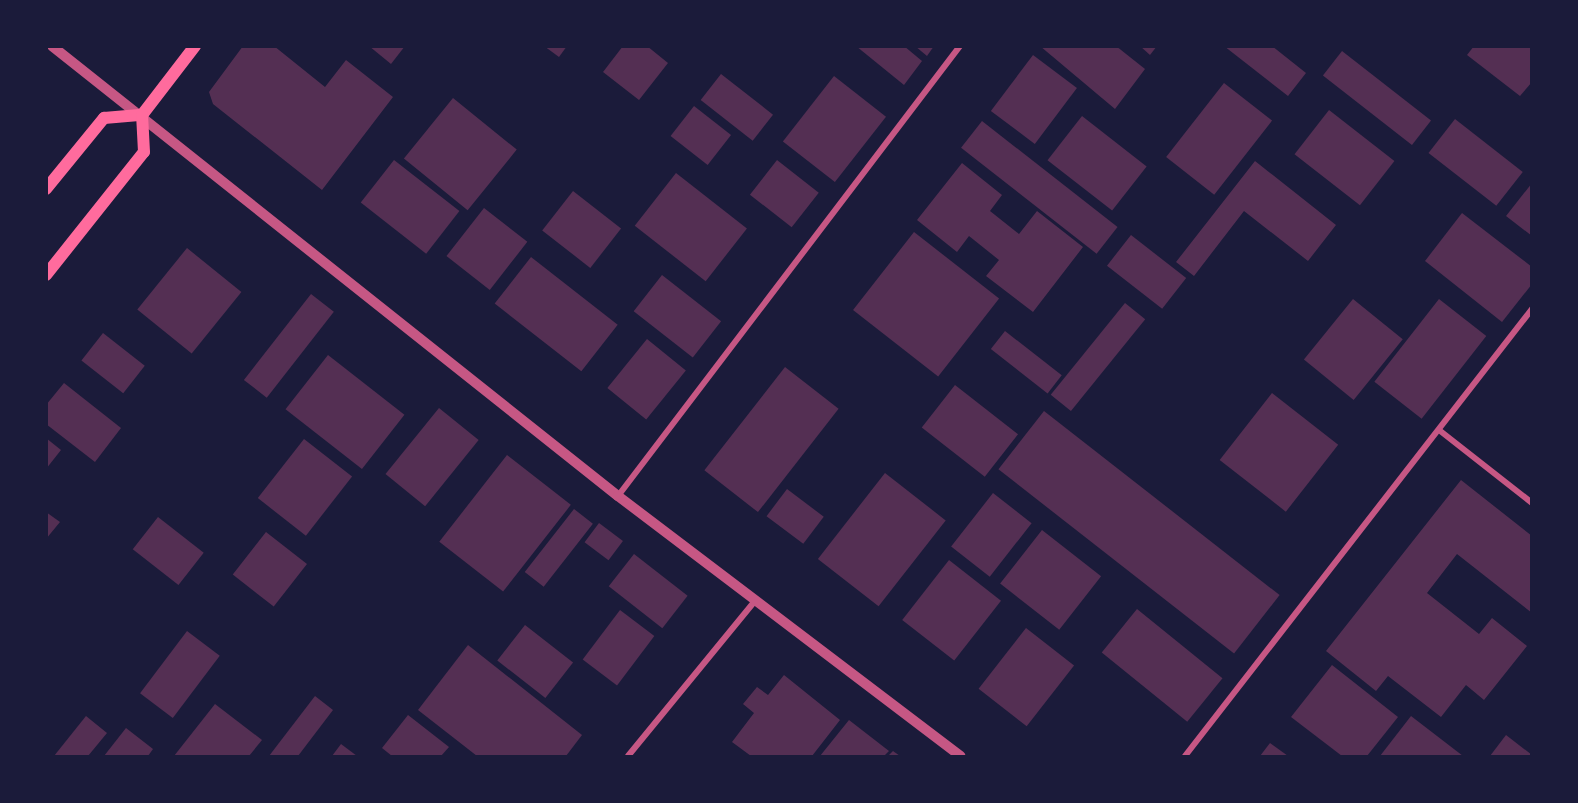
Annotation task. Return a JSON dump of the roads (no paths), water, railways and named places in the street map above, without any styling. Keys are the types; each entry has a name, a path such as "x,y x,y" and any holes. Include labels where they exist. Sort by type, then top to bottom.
{"main road":[{"path":"46,275 144,152 142,115 195,46"},
{"path":"46,189 104,117 142,115"}],"street":[{"path":"52,46 142,115 618,496 961,756"},
{"path":"618,496 960,46"},
{"path":"1185,756 1532,309"},
{"path":"1439,429 1532,503"},
{"path":"628,756 755,601"}]}
